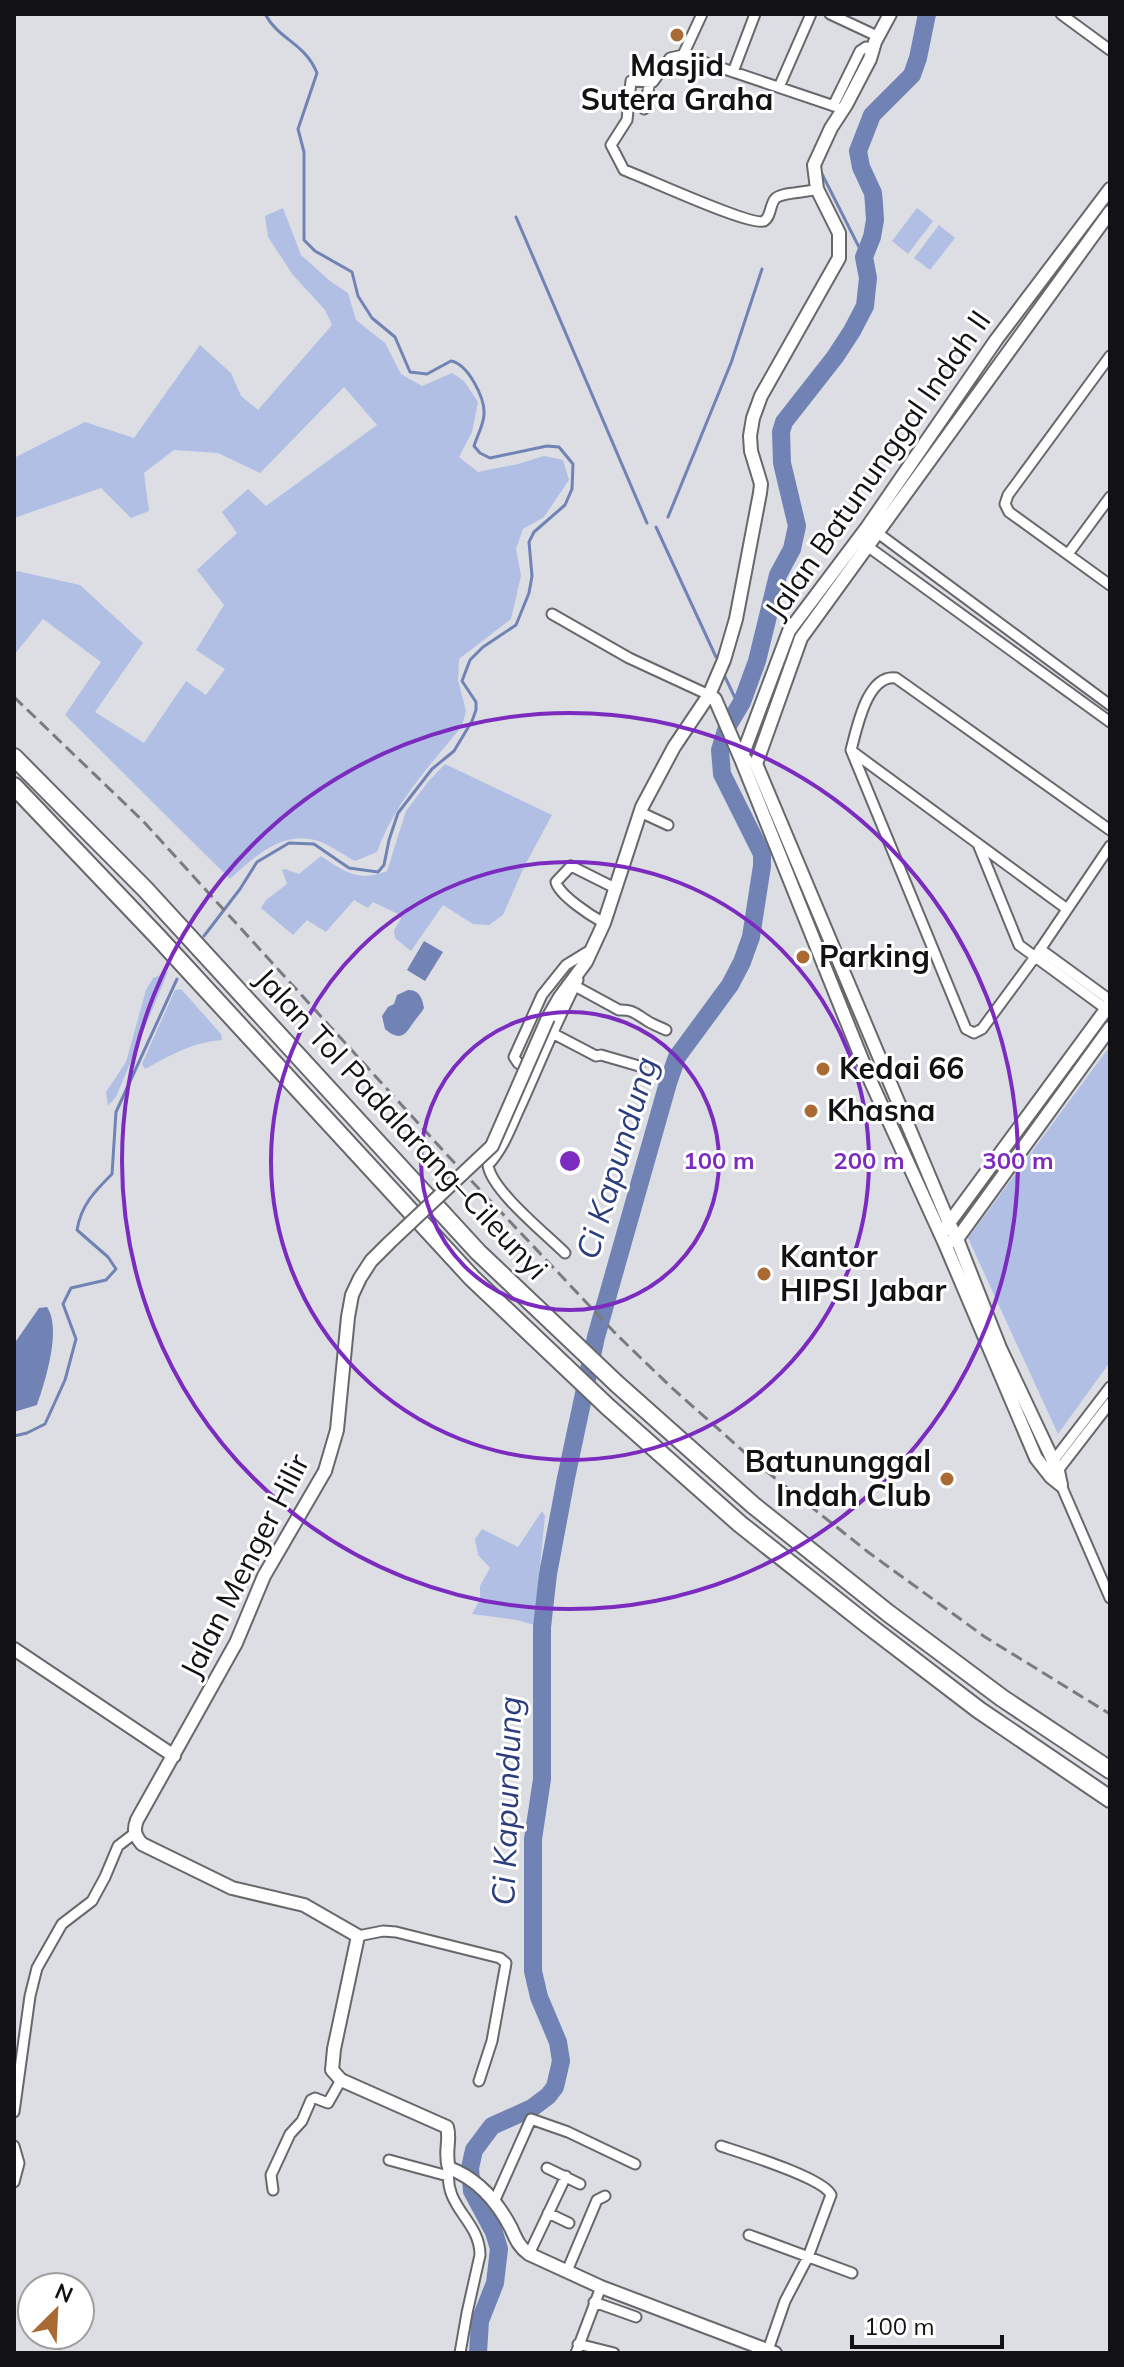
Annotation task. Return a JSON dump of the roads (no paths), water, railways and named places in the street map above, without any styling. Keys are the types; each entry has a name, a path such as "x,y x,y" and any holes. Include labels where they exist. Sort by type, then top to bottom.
{"highway":[{"name":"Jalan Tol Padalarang–Cileunyi","path":"14,757 145,889 478,1252 617,1384 753,1505 854,1587 1002,1698 1110,1770"},
{"name":"Jalan Tol Padalarang–Cileunyi","path":"14,786 157,936 472,1278 608,1407 740,1524 869,1626 979,1710 1110,1799"}],"street":[{"path":"683,55 702,14"},
{"path":"733,72 755,14"},
{"path":"779,87 811,14"},
{"path":"830,14 875,42"},
{"path":"651,82 631,81 627,120 611,145 624,170 720,210 762,221 767,218 773,201 780,195 817,189 815,162 831,128 834,106 870,59 890,14"},
{"path":"1061,14 1110,50"},
{"path":"644,109 651,82 670,58 683,55 834,106"},
{"name":"Jalan Menger Hilir","path":"135,1833 137,1820 236,1643 264,1576 325,1471 337,1430 352,1295 360,1278 389,1243 492,1146 548,1018 586,962 604,923 640,812 674,747 712,697 736,619 760,493 760,478 751,451 753,418 761,396 839,258 837,227 817,189"},
{"name":"Jalan Batununggal Indah II","path":"741,759 789,631 873,530 996,340 1107,206"},
{"path":"1110,356 1008,495 1005,504 1009,512 1110,585"},
{"path":"1068,554 1110,497"},
{"path":"873,530 1110,705"},
{"path":"863,543 1110,722"},
{"name":"Jalan Batununggal Indah II","path":"756,764 801,638 863,543"},
{"path":"552,614 629,658 712,697 741,759 871,1082 1000,1348 1110,1598"},
{"path":"1110,830 896,678 888,677 878,682 864,706 851,750 966,1029 974,1033 982,1029 1110,846"},
{"path":"851,750 1067,909"},
{"path":"741,759 756,764 949,1223 947,1240"},
{"path":"640,812 668,825"},
{"path":"949,1223 1109,1006 1037,953 1019,945 978,844"},
{"path":"604,923 586,913 557,889 556,882 571,866 615,888"},
{"path":"535,1074 514,1057 542,995 566,965 592,949"},
{"path":"565,1253 502,1191 489,1174 488,1165 502,1146 586,962"},
{"path":"575,986 619,1010 627,1009 640,1014 645,1020 666,1030"},
{"path":"947,1240 1110,1028"},
{"path":"554,1034 596,1056 639,1066"},
{"path":"1054,1473 1110,1387"},
{"path":"1054,1473 1110,1403"},
{"path":"14,1649 174,1756"},
{"path":"14,2112 30,1996 37,1968 62,1924 92,1901 118,1846 135,1833 142,1844 232,1888 304,1905 358,1936 396,1932 505,1961 492,2041 479,2081"},
{"path":"358,1936 332,2070 341,2080 445,2125 448,2131 445,2156 451,2171 454,2204 478,2236 480,2245 460,2353"},
{"path":"273,2190 271,2175 290,2134 302,2121 311,2100 315,2098 328,2103 341,2080"},
{"path":"494,2202 531,2119 568,2132 635,2164"},
{"path":"14,2146 19,2163 14,2182"},
{"path":"389,2160 451,2171 481,2185 518,2245 529,2254 601,2287 771,2351 785,2301 808,2257 831,2195 826,2186 721,2146"},
{"path":"547,2168 580,2184"},
{"path":"529,2254 566,2176"},
{"path":"567,2271 597,2200 605,2196"},
{"path":"548,2213 569,2223"},
{"path":"749,2235 852,2273"},
{"path":"601,2287 577,2348 614,2353"},
{"path":"594,2302 636,2317"}],"waterway":[{"path":"204,936 257,862 289,843 314,844 349,868 378,872 384,865 398,813 432,769 454,751 472,721 476,702 462,681 470,660 483,647 516,625 529,593 532,576 529,542 534,532 565,505 572,489 573,464 559,447 547,446 490,458 480,453 474,446 483,422 484,407 469,375 451,361 427,374 410,372 395,337 372,318 358,296 352,272 315,251 304,240 304,152 298,129 317,73 306,55 277,30 265,14"},
{"name":"Ci Kapundung","path":"478,2353 480,2321 495,2283 499,2249 494,2232 472,2191 470,2168 474,2150 492,2126 532,2108 548,2096 555,2087 561,2061 558,2042 539,1997 533,1971 533,1839 542,1779 542,1627 548,1574 566,1478 596,1337 668,1083 677,1057 730,985 751,937 762,854 722,774 720,750 757,661 778,575 792,549 797,526 782,463 781,432 784,422 835,357 865,306 868,278 864,257 875,220 873,193 861,167 858,151 872,115 912,75 927,14"},
{"path":"821,172 864,257"},
{"path":"516,217 647,523"},
{"path":"668,517 731,363 762,269"},
{"path":"656,527 716,657"},
{"path":"725,677 739,706"},
{"path":"14,1436 45,1424 65,1380 76,1339 63,1304 71,1288 106,1280 116,1269 108,1257 77,1230 85,1206 112,1174 116,1112 177,979"}],"railway":[{"path":"14,697 143,821 449,1157 618,1336 671,1387 761,1467 868,1552 985,1637 1110,1714"}],"place":[{"name":"Masjid Sutera Graha","path":"677,35"},
{"name":"Parking","path":"803,957"},
{"name":"Kedai 66","path":"823,1069"},
{"name":"Khasna","path":"811,1111"},
{"name":"Kantor HIPSI Jabar","path":"764,1274"},
{"name":"Batununggal Indah Club","path":"947,1479"}]}
